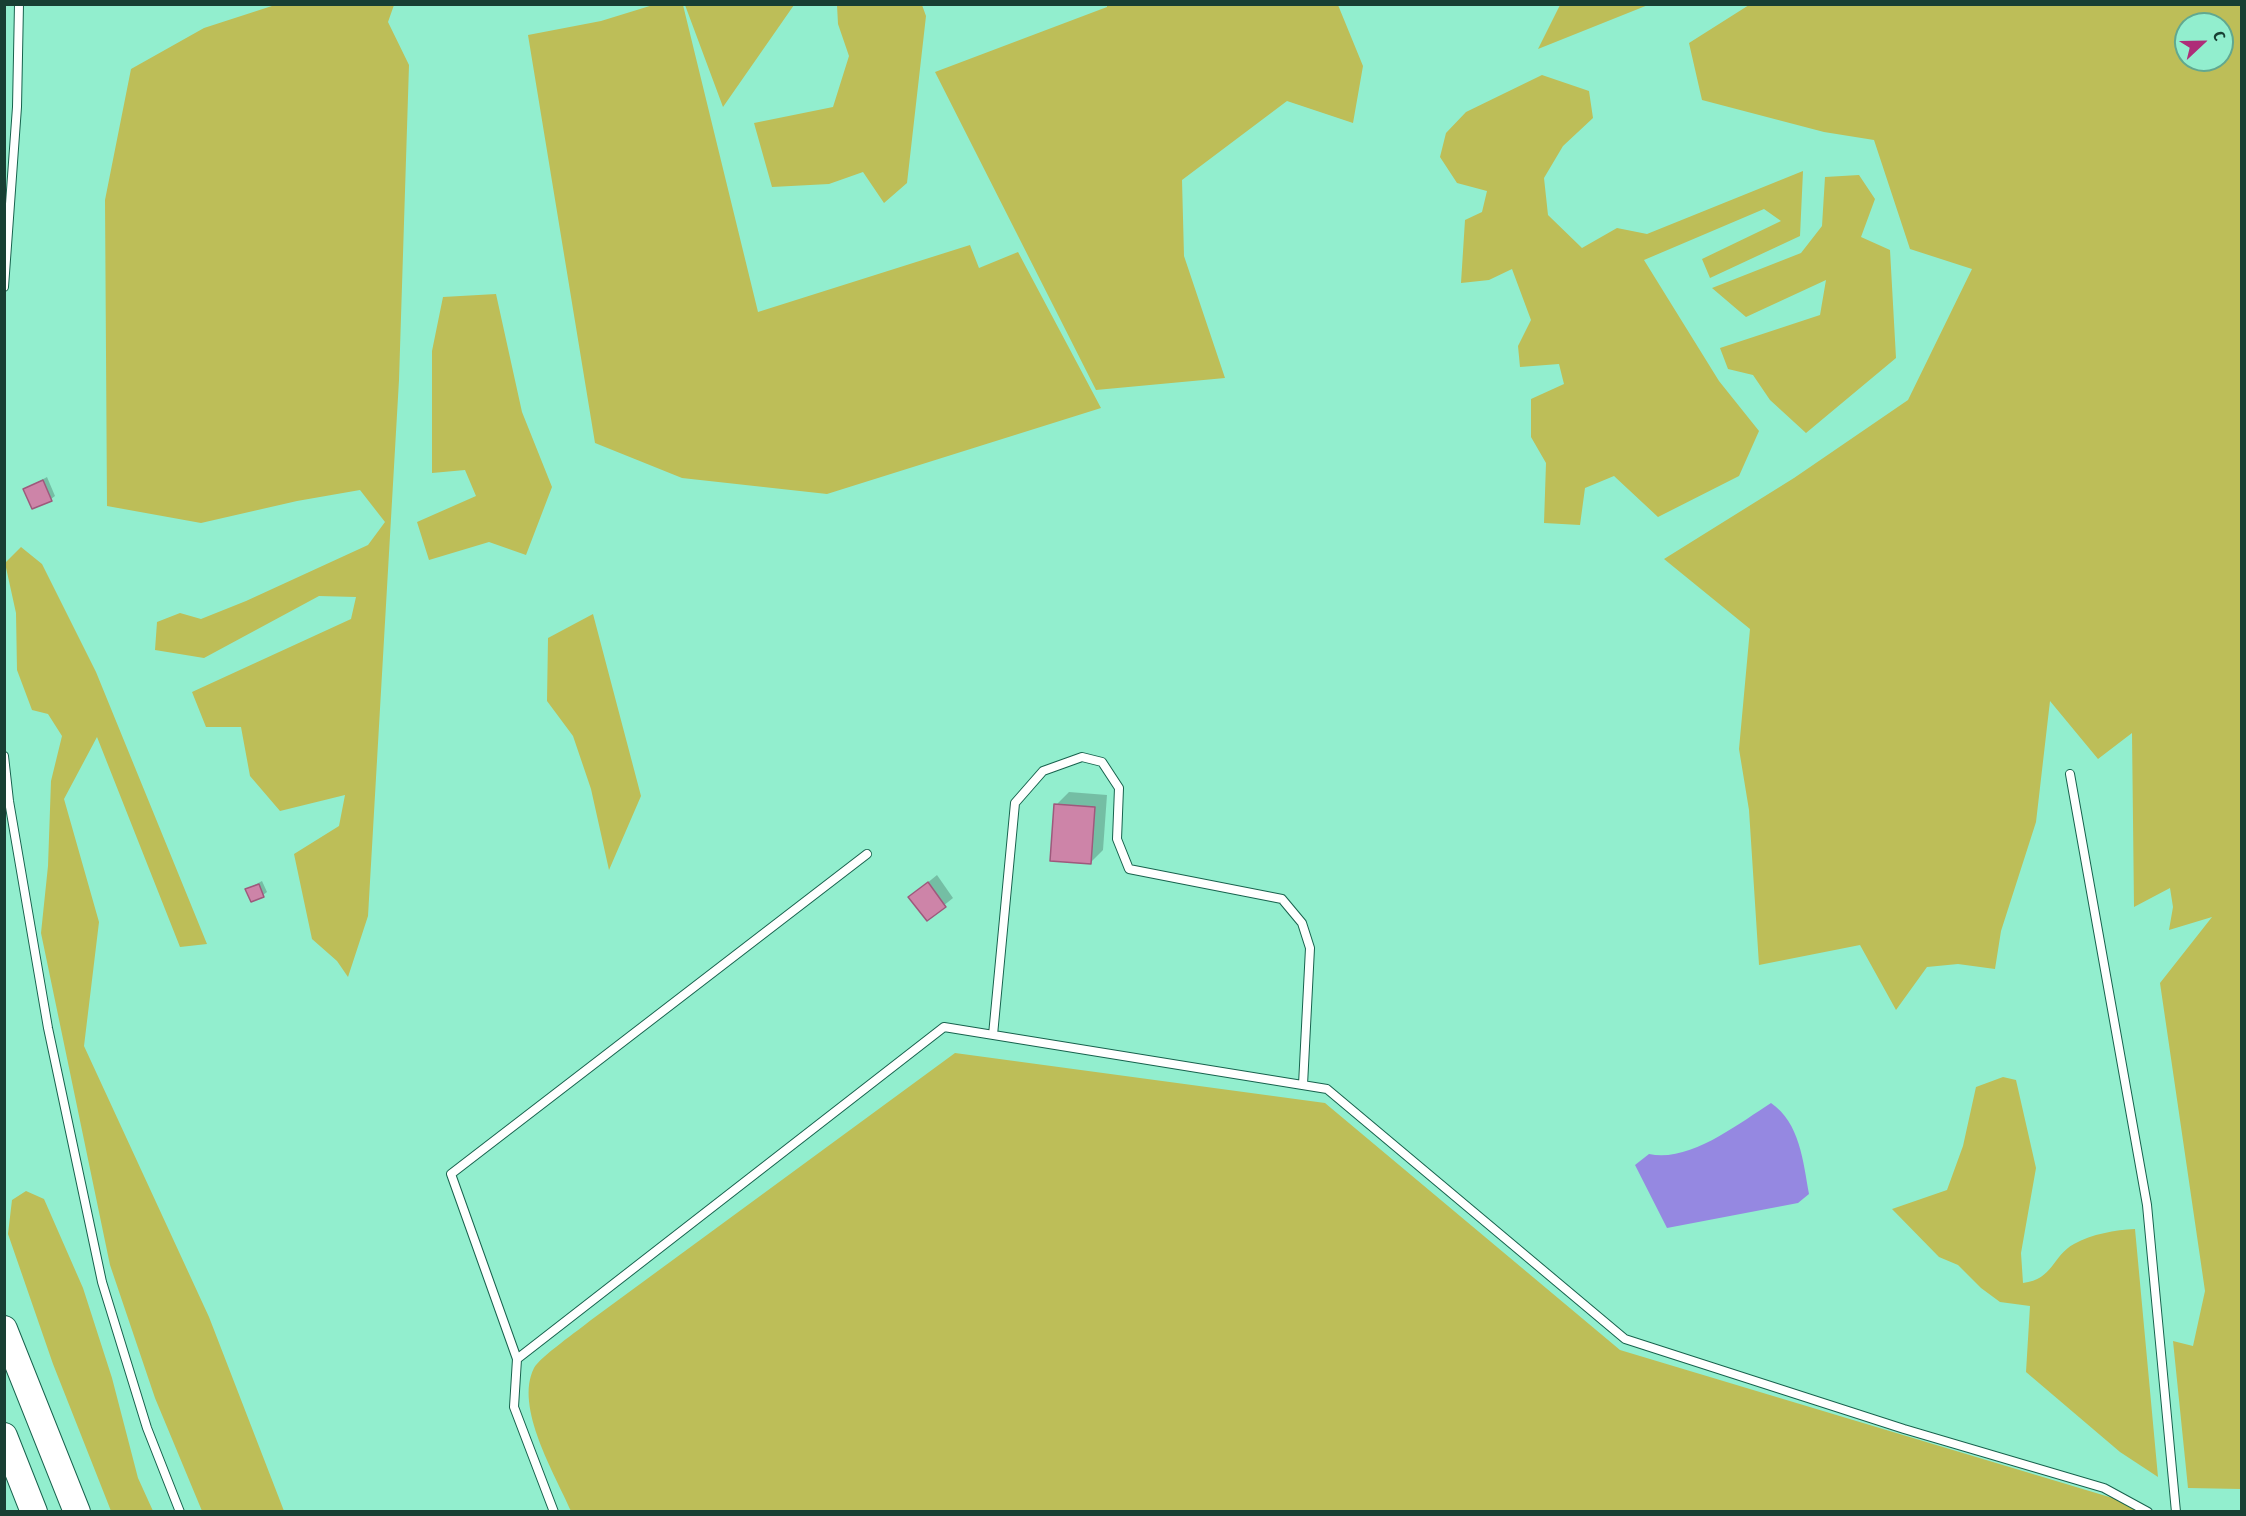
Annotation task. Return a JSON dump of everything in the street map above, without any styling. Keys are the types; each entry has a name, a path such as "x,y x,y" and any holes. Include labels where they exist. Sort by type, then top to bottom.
{"main road":[{"path":"4,1329 77,1512"},
{"path":"4,1436 24,1492"}],"lane":[{"path":"4,287 17,107 19,4"},
{"path":"4,756 9,801 48,1028 102,1282 147,1428 180,1512"},
{"path":"993,1035 1015,803 1043,771 1082,758 1102,762 1119,788 1117,839 1129,869 1282,899 1302,923 1310,948 1303,1085"},
{"path":"2070,774 2147,1205 2176,1512"},
{"path":"554,1512 514,1407 517,1359 452,1174 867,854"},
{"path":"517,1359 944,1027 1327,1089 1625,1339 1904,1429 2104,1488 2148,1512"}],"shaded area":[{"path":"794,4 723,107 685,5"},
{"path":"1107,4 1338,5 1363,66 1353,123 1287,101 1182,180 1184,256 1225,378 1096,390 935,72 1107,7"},
{"path":"1560,4 1648,5 1538,49"},
{"path":"275,5 394,5 388,22 409,65 399,380 368,916 348,977 337,961 312,939 294,854 339,826 345,795 280,811 250,776 241,727 206,727 192,692 351,619 356,597 319,596 204,658 155,650 157,622 180,613 201,619 246,601 368,545 385,522 360,490 297,501 201,523 107,506 105,200 131,69 204,28"},
{"path":"653,5 683,5 758,312 970,245 979,268 1018,252 1101,408 827,494 682,478 595,443 528,35 601,21"},
{"path":"837,5 922,5 926,16 907,183 884,203 863,172 829,184 772,187 754,123 833,107 849,56 838,24"},
{"path":"1749,5 2241,5 2241,1489 2188,1488 2173,1341 2193,1346 2205,1291 2160,983 2212,917 2169,930 2173,907 2170,888 2134,907 2132,733 2098,759 2050,701 2036,822 2001,931 1995,969 1958,964 1927,967 1896,1010 1860,945 1759,965 1749,810 1739,749 1750,629 1664,559 1794,478 1908,400 1972,269 1910,249 1874,140 1824,132 1702,100 1689,43"},
{"path":"1542,75 1589,91 1593,118 1563,146 1544,178 1548,215 1582,248 1617,228 1647,234 1803,171 1800,236 1710,278 1702,259 1781,221 1764,209 1644,260 1719,381 1759,431 1739,476 1658,517 1614,476 1585,488 1580,525 1544,523 1546,463 1531,437 1531,399 1564,384 1559,364 1520,367 1518,346 1531,320 1512,269 1489,280 1461,283 1465,220 1482,212 1487,191 1457,183 1440,157 1446,133 1466,112"},
{"path":"1859,175 1875,199 1861,237 1890,250 1896,358 1806,433 1770,400 1753,375 1728,369 1720,348 1820,315 1826,280 1746,317 1712,288 1801,253 1822,226 1825,177"},
{"path":"496,294 522,412 552,487 526,555 489,542 429,560 417,522 476,496 465,470 432,473 432,351 443,297"},
{"path":"21,547 42,564 96,672 207,944 180,947 97,737 64,799 99,922 84,1046 209,1317 284,1511 202,1511 155,1398 110,1265 41,933 48,866 51,781 62,736 48,714 32,710 17,670 16,613 5,563"},
{"path":"593,614 641,796 609,870 591,789 573,736 547,701 548,638"},
{"path":"955,1053 1325,1103 1620,1350 2136,1505 2142,1511 571,1511 547,1460 533,1421 529,1402 529,1384 538,1363 591,1320"},
{"path":"2003,1077 2016,1080 2036,1168 2021,1253 2023,1283 2041,1277 2074,1244 2104,1233 2135,1229 2158,1477 2120,1452 2026,1372 2030,1306 2000,1302 1981,1288 1958,1265 1939,1257 1892,1209 1947,1190 1963,1146 1976,1087"},
{"path":"1771,1103 1781,1111 1794,1132 1802,1156 1809,1194 1798,1203 1667,1228 1635,1165 1649,1154 1680,1153 1713,1140"},
{"path":"26,1191 44,1199 83,1288 112,1378 138,1478 153,1511 111,1511 53,1364 8,1234 12,1200"}],"building":[{"path":"43,480 52,501 32,509 23,489"},
{"path":"1054,804 1095,807 1091,864 1050,861"},
{"path":"928,882 946,907 927,921 908,897"},
{"path":"259,884 264,897 251,902 245,889"}]}
